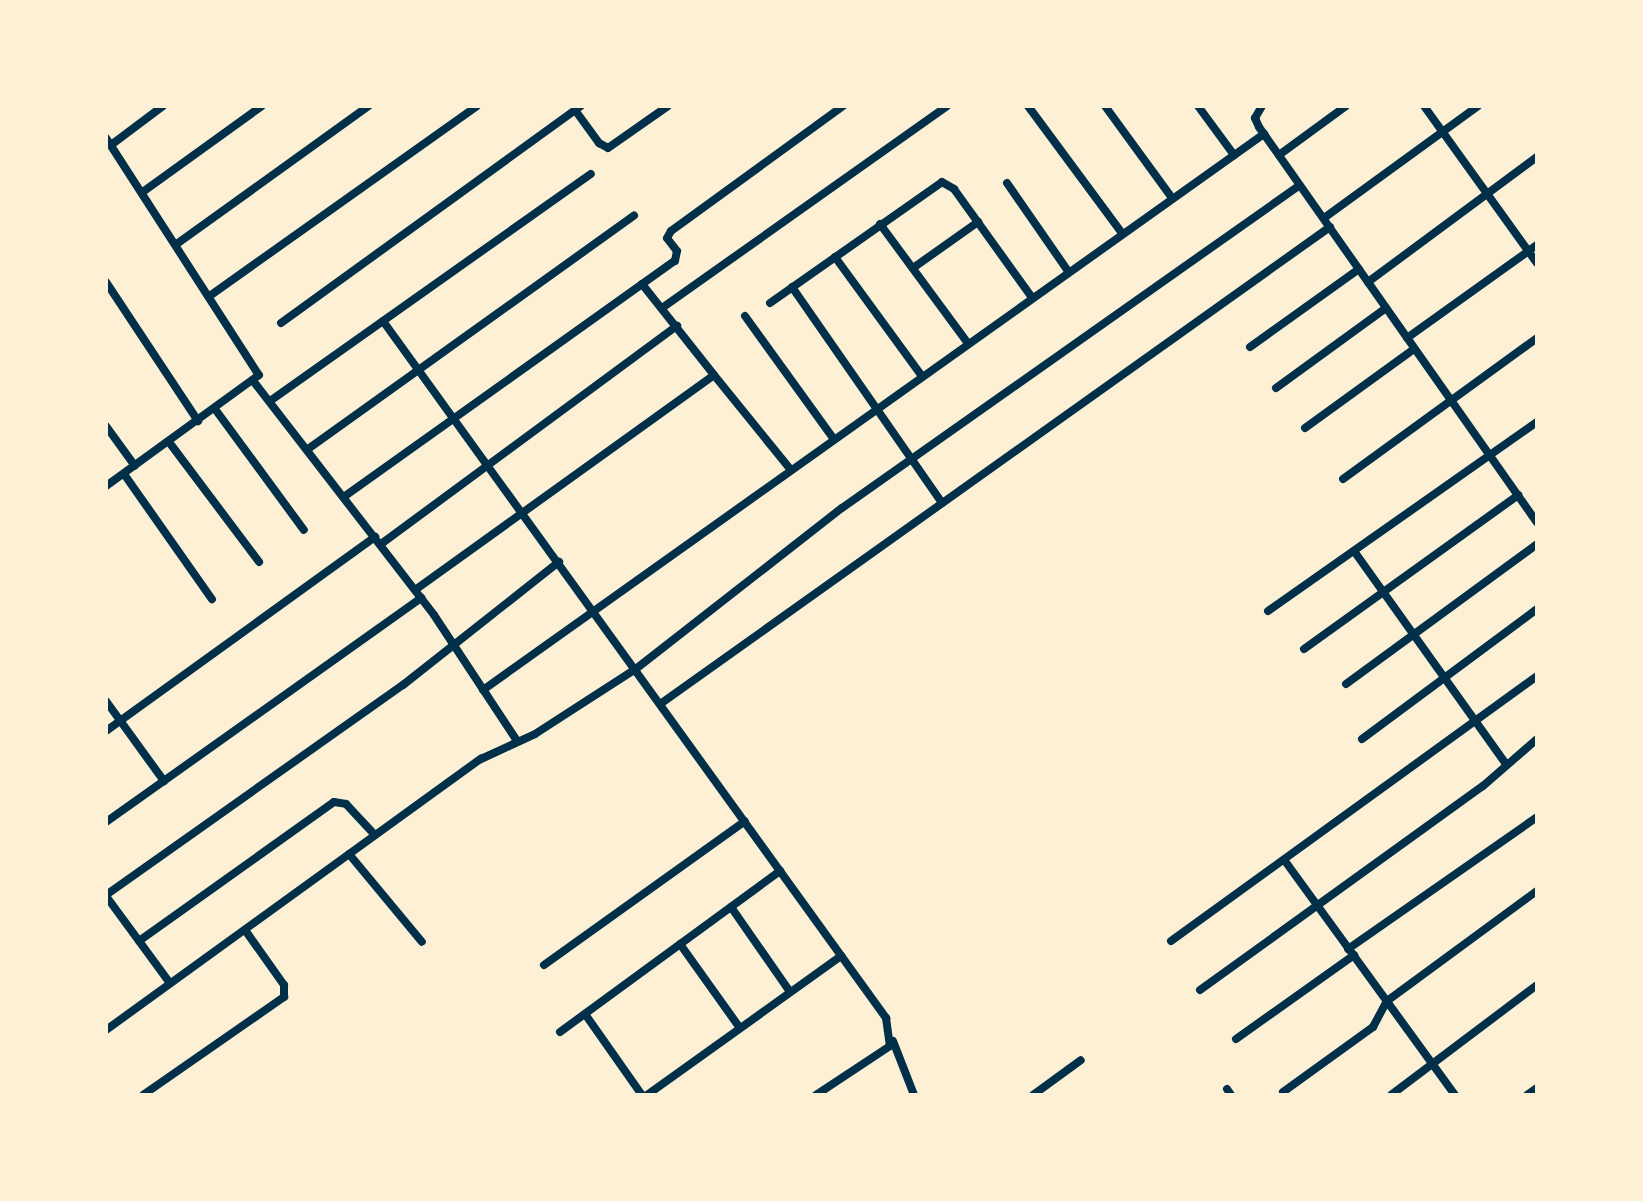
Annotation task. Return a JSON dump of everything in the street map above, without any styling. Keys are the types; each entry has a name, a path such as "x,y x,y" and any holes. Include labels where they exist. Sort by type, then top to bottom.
{"street":[{"path":"106,486 254,382 258,372 178,243 108,141 163,106"},
{"path":"144,191 262,106"},
{"path":"178,243 369,106"},
{"path":"211,295 477,106"},
{"path":"281,323 578,108 599,143 608,148 668,106"},
{"path":"345,496 677,257 667,238 671,231 843,106"},
{"path":"662,308 947,106"},
{"path":"1028,106 1122,233"},
{"path":"1105,106 1172,198"},
{"path":"1198,106 1234,155"},
{"path":"1262,106 1255,118 1264,134 1518,495 1533,509 1537,522"},
{"path":"1279,155 1346,106"},
{"path":"1424,106 1537,263"},
{"path":"1324,218 1478,106"},
{"path":"483,690 1031,296 1264,134"},
{"path":"1368,282 1537,157"},
{"path":"270,401 591,174"},
{"path":"770,303 942,182 954,189 1031,296"},
{"path":"1007,183 1068,271"},
{"path":"106,1030 481,759 535,734 637,668 911,459 1300,185"},
{"path":"308,449 634,216"},
{"path":"913,268 978,222"},
{"path":"880,224 967,342"},
{"path":"663,702 1330,227"},
{"path":"1407,338 1537,245"},
{"path":"835,257 921,375"},
{"path":"1250,347 1359,269"},
{"path":"106,282 198,421"},
{"path":"642,284 790,469"},
{"path":"792,287 942,503"},
{"path":"1276,388 1386,308"},
{"path":"745,316 833,438"},
{"path":"383,321 487,467 663,702 886,1018 914,1095"},
{"path":"106,731 487,467 677,326"},
{"path":"1343,479 1537,338"},
{"path":"1305,428 1414,349"},
{"path":"106,822 714,375"},
{"path":"254,382 418,594 517,741"},
{"path":"215,409 304,530"},
{"path":"1268,611 1537,422"},
{"path":"106,426 135,466"},
{"path":"169,442 259,562"},
{"path":"124,474 212,599"},
{"path":"1304,649 1518,495"},
{"path":"1346,684 1537,544"},
{"path":"1354,551 1505,763"},
{"path":"170,983 106,895 403,685 452,643 559,562"},
{"path":"1362,739 1537,609"},
{"path":"1171,941 1537,676"},
{"path":"106,701 164,781"},
{"path":"1200,990 1483,786 1505,763 1537,739"},
{"path":"139,941 334,802 346,804 375,835"},
{"path":"1236,1039 1537,817"},
{"path":"544,965 745,821"},
{"path":"349,854 422,942"},
{"path":"1285,861 1455,1095"},
{"path":"560,1032 780,871"},
{"path":"1283,1092 1373,1027 1387,1001 1537,891"},
{"path":"731,907 790,992"},
{"path":"143,1095 284,997 284,985 245,930"},
{"path":"680,944 740,1028"},
{"path":"585,1014 644,1095 841,956"},
{"path":"1391,1095 1537,985"},
{"path":"816,1095 893,1041"},
{"path":"1033,1095 1081,1060"},
{"path":"1527,1095 1537,1088"}]}
